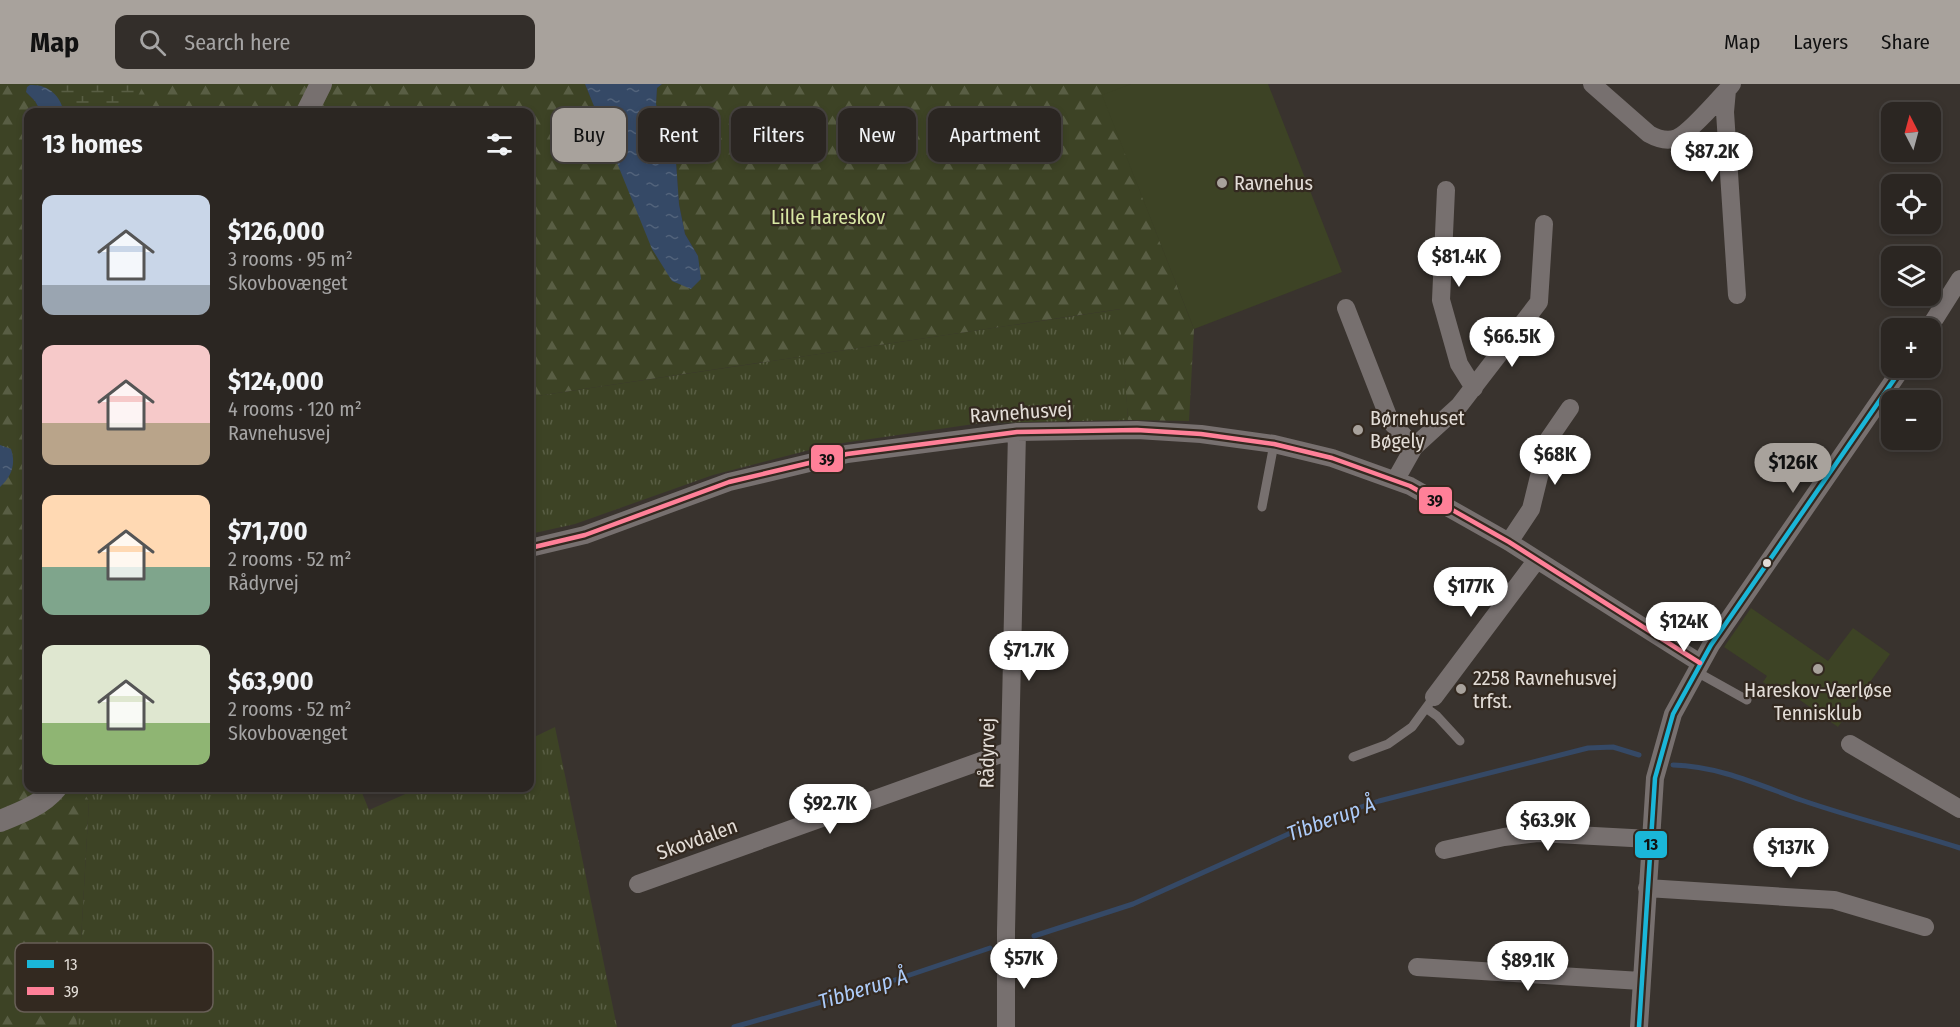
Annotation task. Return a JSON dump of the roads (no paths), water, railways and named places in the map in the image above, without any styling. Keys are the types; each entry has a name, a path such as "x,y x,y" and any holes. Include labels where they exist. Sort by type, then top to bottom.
{"street":[{"path":"309,108 321,84"},
{"path":"1592,84 1649,134 1668,140 1680,137 1729,87"},
{"path":"1729,87 1725,112 1737,295"},
{"path":"1446,190 1441,300 1459,364 1474,388"},
{"path":"1396,479 1414,447 1459,406 1539,302 1544,224"},
{"path":"1935,318 1960,279"},
{"path":"1346,308 1390,421 1414,447"},
{"path":"1639,1027 1655,778 1673,714 1697,667 1895,378"},
{"path":"1509,542 1531,509 1548,440 1570,408"},
{"name":"Ravnehusvej","path":"534,547 585,535 729,482 847,454 1017,432 1137,430 1201,434 1274,444 1332,458 1396,479 1509,542 1697,667"},
{"name":"Rådyrvej","path":"1006,1027 1017,432"},
{"path":"1430,702 1536,561"},
{"path":"1850,744 1956,800"},
{"name":"Skovdalen","path":"638,884 1010,751"},
{"path":"0,821 24,812 53,792"},
{"path":"1444,850 1504,837 1538,833 1650,839"},
{"path":"1647,888 1834,900 1925,927"},
{"path":"1417,968 1641,981"}],"lane":[{"path":"1262,507 1274,444"},
{"path":"1697,667 1747,700"},
{"path":"1353,757 1388,744 1412,727 1430,702 1437,716 1460,741"}],"water":[{"path":"585,84 662,84 657,88 657,108 638,108 638,162 676,162 679,204 685,234 698,256 701,279 691,289 672,281 652,249 617,162 626,162 626,108 595,108"},
{"path":"36,85 48,89 60,100 63,108 39,108 26,92 27,87"},
{"path":"0,445 11,449 13,465 10,474 0,487"}],"waterway":[{"name":"Tibberup Å","path":"1034,936 1133,904 1313,823 1379,801 1588,748 1613,747 1639,755"},
{"name":"Tibberup Å","path":"1673,765 1722,773 1821,807 1960,848"},
{"name":"Tibberup Å","path":"734,1027 874,987 990,948"}],"place":[{"name":"Ravnehus","path":"1222,183"},
{"name":"Børnehuset Bøgely","path":"1358,430"},
{"name":"Hareskov-Værløse Tennisklub","path":"1818,669"},
{"name":"2258 Ravnehusvej trfst.","path":"1461,689"}],"park label":[{"name":"Lille Hareskov","path":"828,217"}]}
